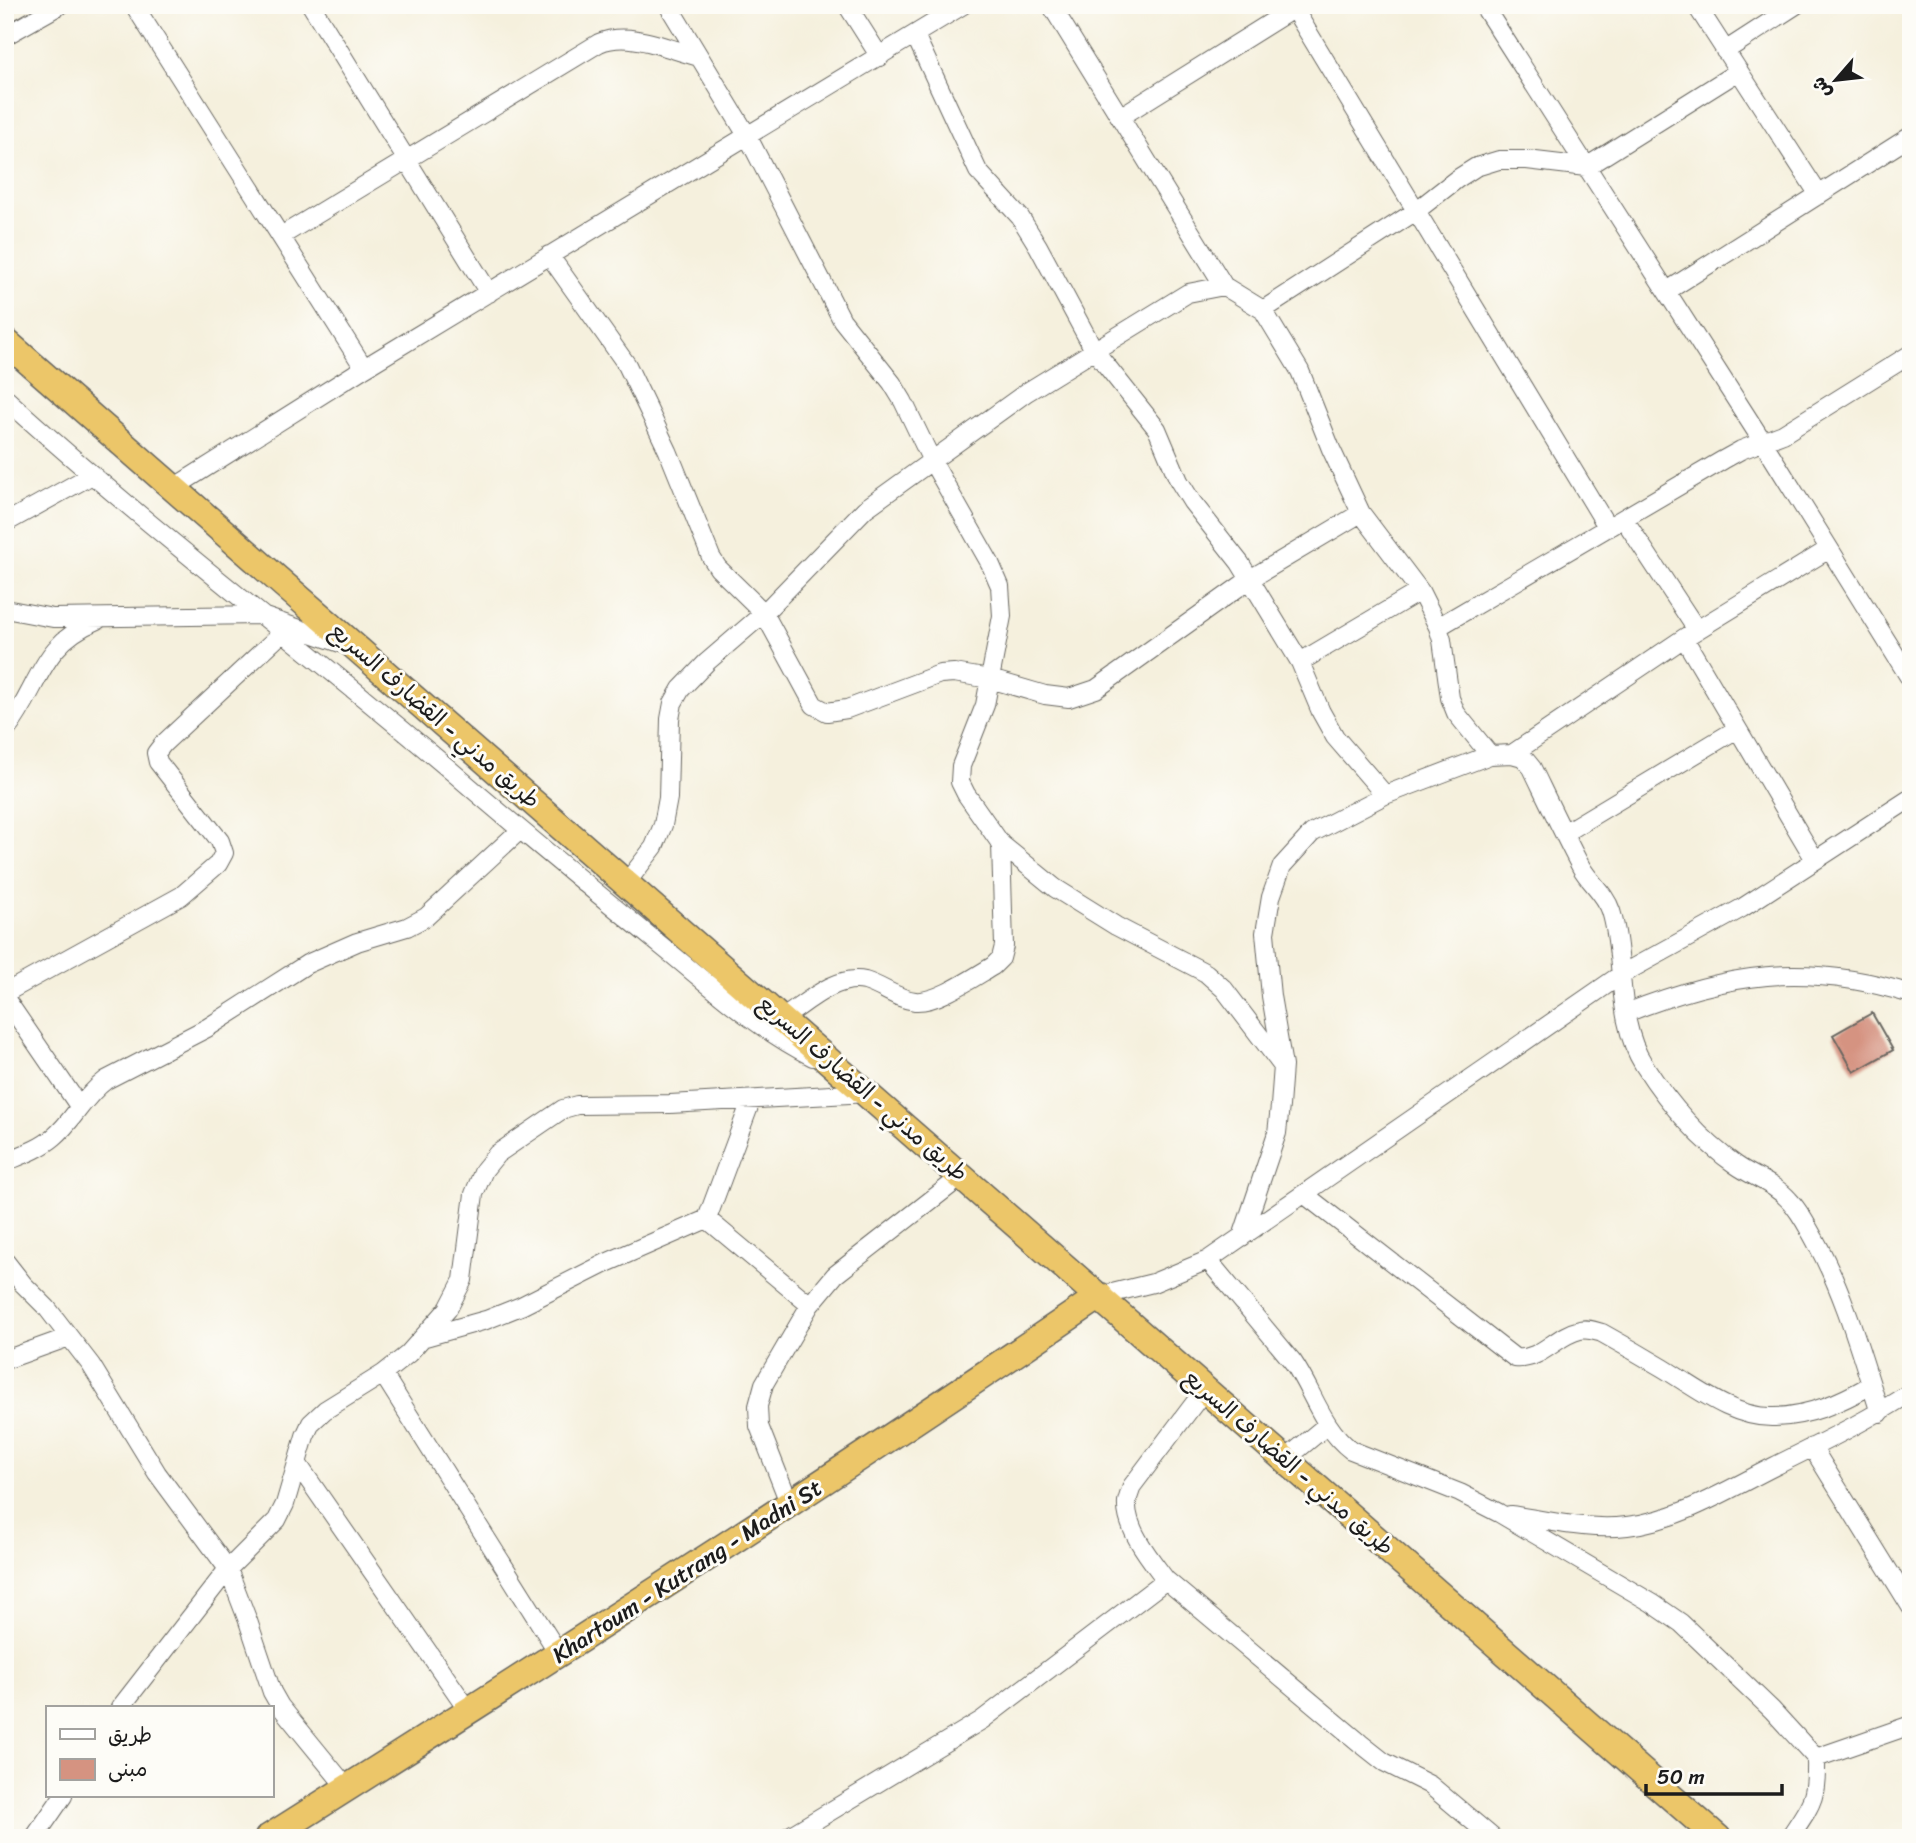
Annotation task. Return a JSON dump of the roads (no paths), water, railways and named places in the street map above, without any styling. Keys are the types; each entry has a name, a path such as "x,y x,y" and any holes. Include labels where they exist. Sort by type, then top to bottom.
{"highway":[{"name":"طريق مدني - القضارف السريع","path":"5,341 176,487 1206,1388 1710,1835"},
{"name":"Khartoum - Kutrang - Madni St","path":"268,1838 559,1654 926,1416 1100,1296"}],"street":[{"path":"5,36 60,5"},
{"path":"134,5 364,368"},
{"path":"311,5 489,293"},
{"path":"668,5 748,137 827,295 842,320 892,383 1000,586 1002,616 985,705 961,766 960,782 966,794 1001,844 1055,888 1116,926 1206,973 1224,989 1283,1066"},
{"path":"847,5 880,57"},
{"path":"176,487 364,368 963,5"},
{"path":"1051,5 1224,286 1263,310 1300,371 1331,449 1362,513 1420,591 1438,627 1443,640 1450,698 1456,713 1490,755"},
{"path":"1483,5 1763,442 1911,680"},
{"path":"1696,5 1819,195"},
{"path":"1725,51 1796,5"},
{"path":"1120,117 1297,7 1416,211 1616,524 1690,634 1737,729 1815,860"},
{"path":"915,35 978,171 1020,217 1094,350 1157,429 1192,502 1240,563 1300,662 1321,712 1335,737 1385,795"},
{"path":"281,236 612,37 627,38 699,57"},
{"path":"1263,310 1416,211 1476,167 1499,160 1527,160 1586,167 1739,71"},
{"path":"1667,292 1911,136"},
{"path":"549,255 627,365 668,450 710,557 764,613 814,705 827,712 846,709 940,674 954,673 990,679 1045,695 1069,698 1096,689 1250,579 1362,513"},
{"path":"627,882 654,847 663,825 668,798 670,719 673,703 681,689 707,662 764,613 865,509 1027,392 1094,350 1188,293 1224,286"},
{"path":"1438,627 1732,455 1783,435 1911,354"},
{"path":"5,398 92,475 454,774 519,831 747,1016 790,1046 844,1072"},
{"path":"5,523 92,475"},
{"path":"1512,754 1690,634 1829,549"},
{"path":"1300,662 1420,591"},
{"path":"5,609 53,618 260,615 360,649"},
{"path":"5,732 19,715 46,661 59,643 81,627 104,618"},
{"path":"79,1106 5,995 181,896 218,864 223,853 220,841 158,762 156,753 282,633"},
{"path":"1564,833 1737,729"},
{"path":"1242,1237 1277,1133 1283,1066 1271,996 1265,933 1271,897 1282,866 1312,833 1385,795 1490,755 1512,754 1523,757 1532,768 1583,871 1601,892 1611,910 1630,1036 1643,1063 1705,1142 1788,1198 1802,1216 1842,1296 1880,1413"},
{"path":"1100,1296 1153,1283 1208,1260 1622,974 1742,908 1911,798"},
{"path":"5,1163 43,1146 57,1135 92,1090 106,1080 207,1028 307,964 357,942 407,927 426,917 519,831"},
{"path":"783,1018 843,982 863,981 915,1001 932,999 993,966 1000,958 1004,946 1001,844"},
{"path":"1626,1013 1681,993 1766,975 1824,975 1883,985 1911,994"},
{"path":"122,1706 228,1569 277,1520 285,1504 311,1423 325,1410 383,1374 425,1337 448,1309 463,1280 474,1194 484,1170 497,1154 563,1109 577,1105 751,1101 868,1093"},
{"path":"425,1337 486,1320 521,1306 606,1263 707,1219 751,1101"},
{"path":"790,1504 758,1426 758,1406 764,1384 810,1305 835,1275 962,1176"},
{"path":"1304,1194 1515,1358 1524,1359 1579,1330 1591,1329 1719,1402 1746,1413 1773,1418 1810,1412 1840,1402 1871,1385"},
{"path":"707,1219 810,1305"},
{"path":"1208,1260 1293,1362 1338,1440 1351,1450 1460,1493 1499,1513 1652,1603 1681,1623 1772,1710 1816,1758 1817,1787 1813,1802 1789,1838"},
{"path":"5,1261 92,1365 157,1473 228,1569 272,1692 280,1706 347,1788"},
{"path":"5,1360 69,1337"},
{"path":"383,1374 559,1654"},
{"path":"1206,1388 1132,1486 1127,1502 1133,1529 1144,1551 1166,1580 1368,1749 1394,1768 1430,1785 1493,1838"},
{"path":"1499,1513 1595,1527 1623,1527 1653,1522 1695,1507 1880,1413 1911,1392"},
{"path":"1286,1459 1327,1425"},
{"path":"1812,1447 1911,1607"},
{"path":"297,1463 469,1711"},
{"path":"786,1838 982,1720 1166,1580"},
{"path":"1816,1758 1911,1725"},
{"path":"34,1838 62,1798"}]}
